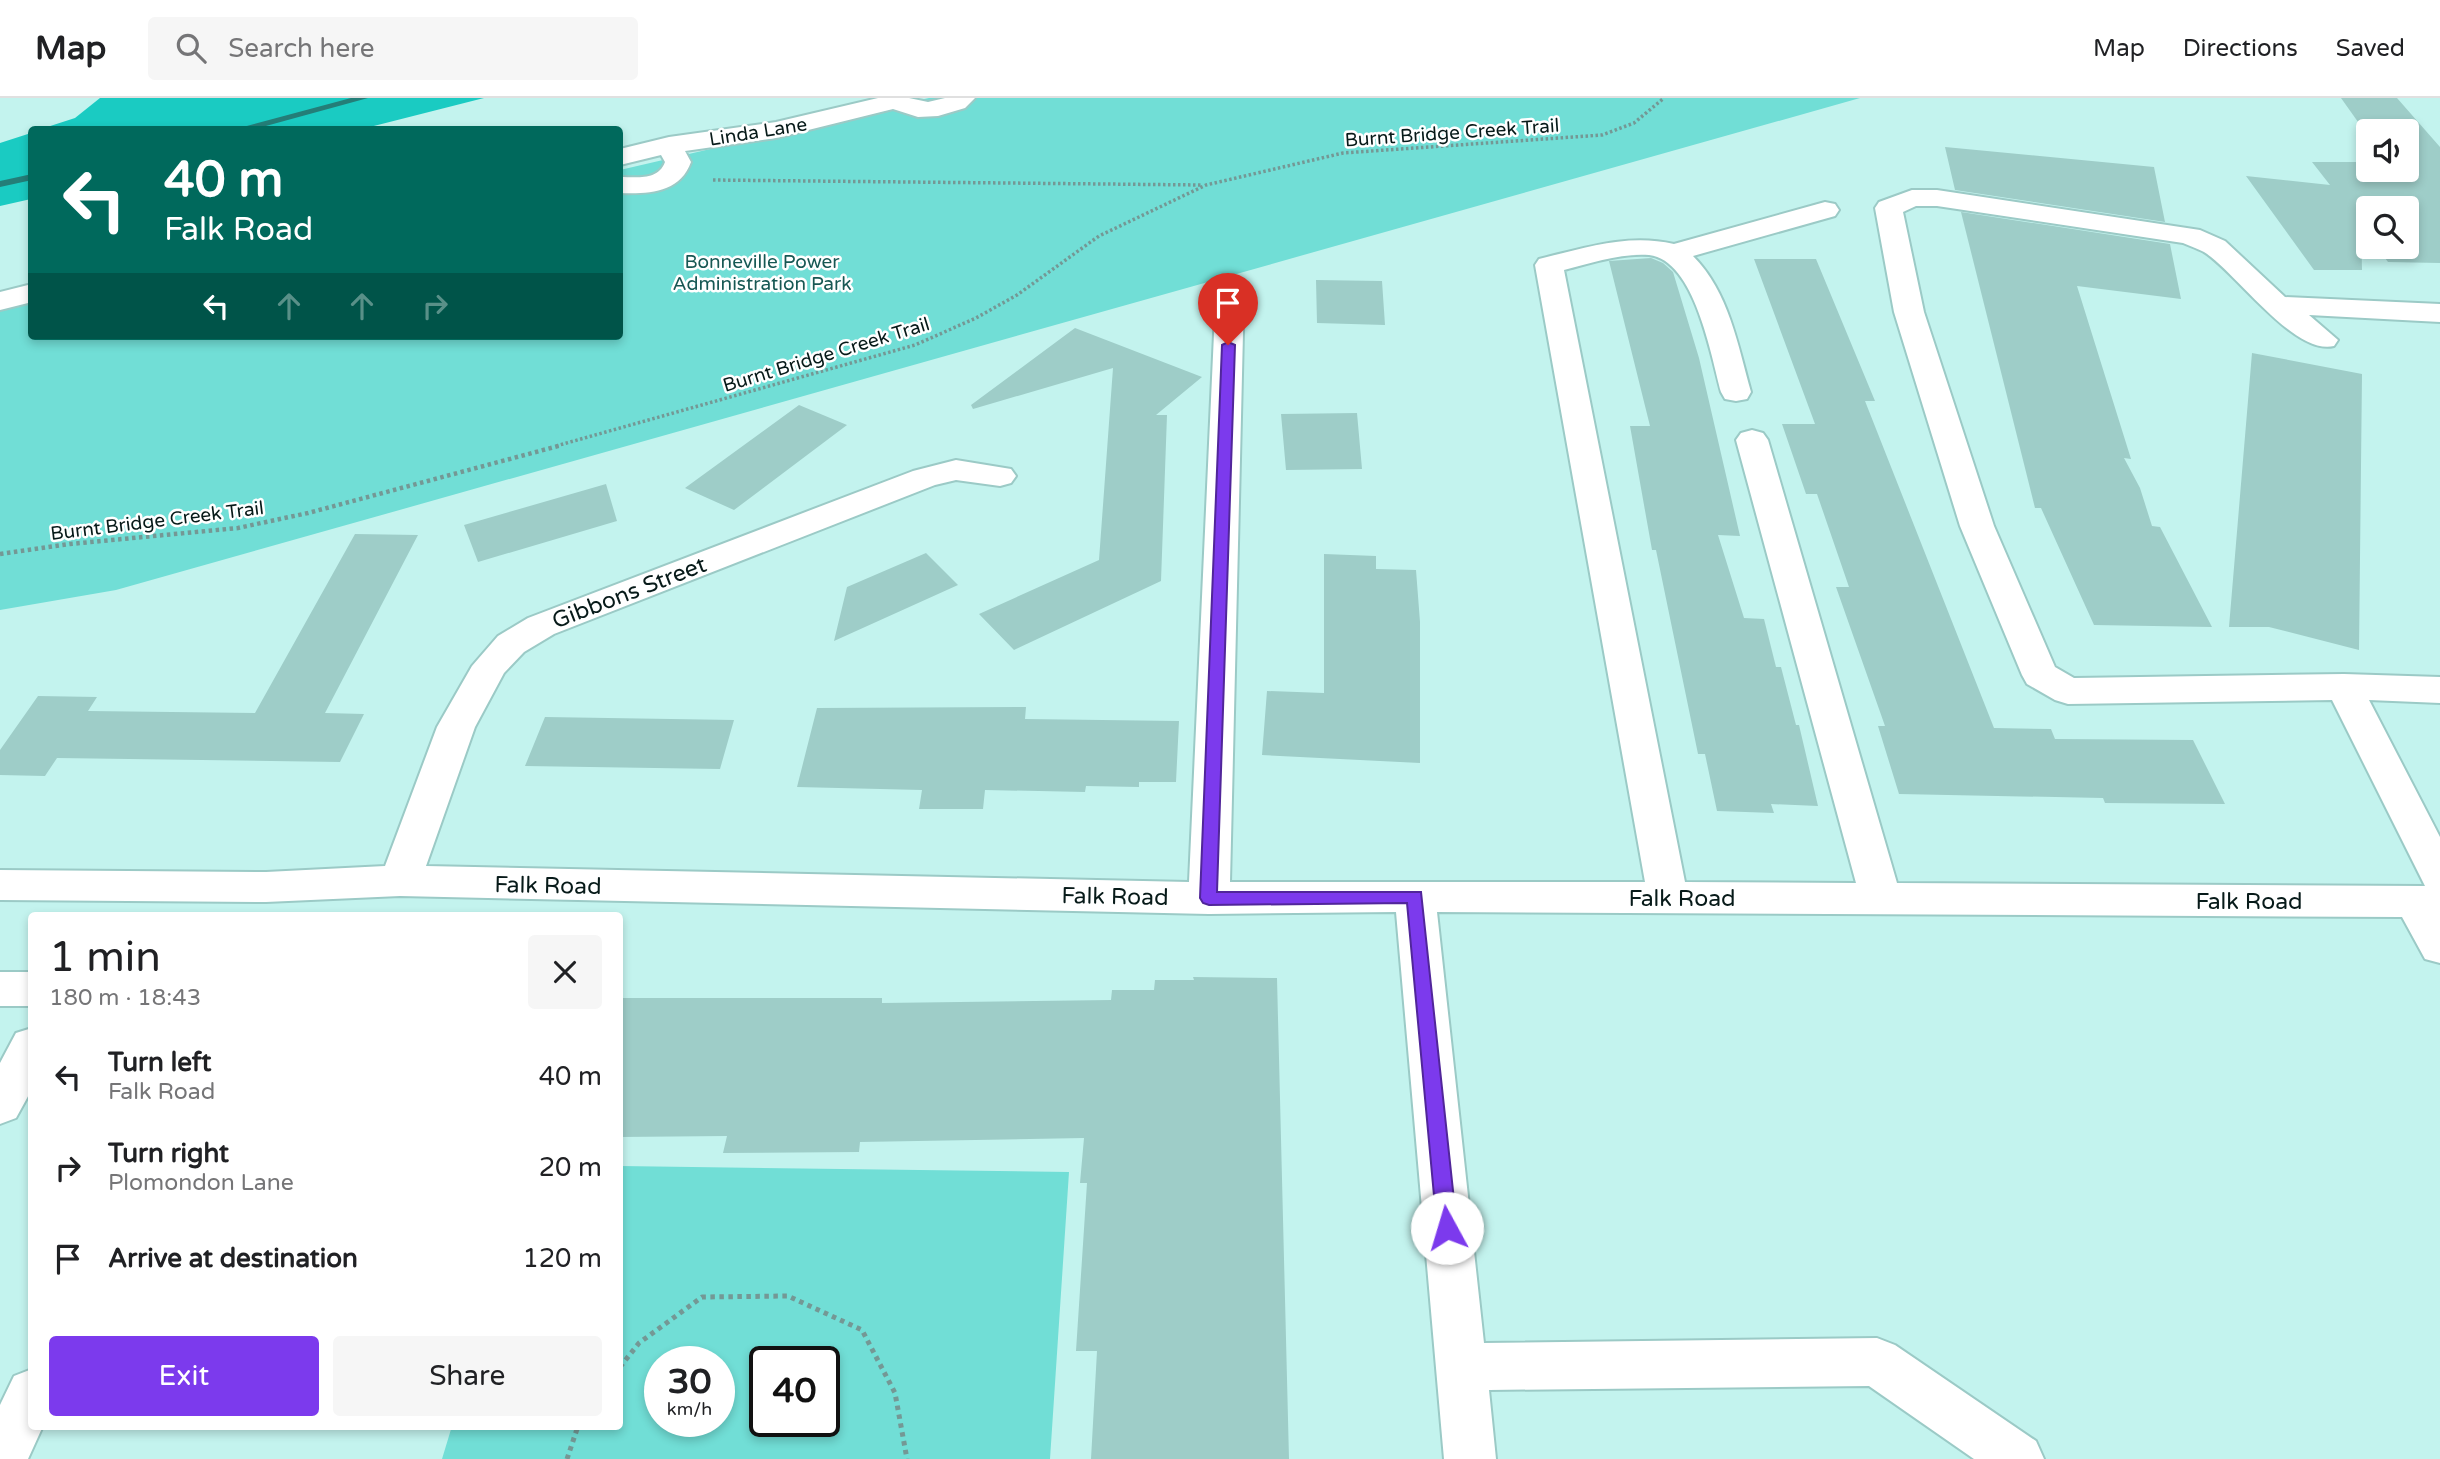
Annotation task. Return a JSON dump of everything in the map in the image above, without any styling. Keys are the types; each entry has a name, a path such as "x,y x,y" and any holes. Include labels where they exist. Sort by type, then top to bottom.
{"street":[{"name":"Linda Lane","path":"623,156 669,145 776,130 895,100 915,109 929,109 953,104 963,98"},
{"path":"623,185 654,184 667,180 676,172 678,162 669,145"},
{"path":"2323,340 2277,305 2215,247 2190,236 1937,198 1912,198 1889,208 1909,313 1977,526 2040,675 2068,691 2344,687 2440,690"},
{"path":"1671,254 1825,210"},
{"path":"1668,898 1549,265 1618,249 1654,246 1683,260 1706,290 1736,391"},
{"path":"1209,898 1230,290"},
{"path":"0,300 28,294"},
{"path":"2277,305 2440,313"},
{"path":"1752,440 1881,899"},
{"name":"Gibbons Street","path":"400,881 456,727 489,666 511,644 541,626 924,478 956,470 1000,476"},
{"path":"2344,687 2431,893 2440,947"},
{"name":"Falk Road","path":"0,885 259,901 400,881 1209,898 1415,896 1881,899 2431,893"},
{"path":"1415,896 1470,1459"},
{"path":"0,989 28,989"},
{"path":"0,1105 28,1053"},
{"path":"1461,1367 1877,1362 2018,1459"},
{"path":"1,1459 28,1402"}],"path":[{"name":"Burnt Bridge Creek Trail","path":"0,554 70,544 238,528 308,513 671,415 915,345 976,318 1017,295 1099,236 1206,186 1343,153 1602,135 1634,123 1664,98"},
{"path":"667,180 1206,186"},
{"path":"623,1363 639,1343 702,1297 788,1296 862,1330 895,1393 907,1459"},
{"path":"567,1459 577,1430"}],"green space":[{"name":"Bonneville Power Administration Park","path":"929,98 1860,98 116,590 0,610 0,294 28,290 28,340 623,340 623,169"},
{"path":"623,1166 1069,1172 1050,1459 442,1459 451,1430 623,1430"}],"shaded area":[{"path":"100,98 484,98 374,126 50,126 75,118"},
{"path":"28,134 28,200 0,206 0,143"}],"building":[{"path":"2341,98 2397,98 2415,119 2356,119"},
{"path":"2419,123 2440,147 2440,263 2388,262 2386,259 2419,259 2419,196 2356,196 2356,259 2362,259 2362,270 2314,270 2246,176 2330,185 2312,162 2356,162 2356,182 2419,182"},
{"path":"1945,147 2154,167 2165,222 1955,190"},
{"path":"1961,212 2170,244 2181,299 2077,286 2131,459 2124,458 2140,488 2152,526 2160,527 2212,627 2094,625 2041,508 2035,508"},
{"path":"1651,258 1663,263 1673,272 1699,358 1740,536 1718,535 1744,618 1764,619 1776,667 1781,667 1796,725 1799,725 1818,806 1771,804 1774,813 1717,811 1705,754 1698,754 1656,550 1652,550 1630,426 1650,426 1609,261"},
{"path":"1754,259 1816,259 1875,401 1865,401 1994,728 2051,729 2055,739 2193,740 2225,804 2105,803 2103,798 1899,794 1878,726 1885,726 1836,587 1849,587 1817,494 1806,494 1782,424 1815,424"},
{"path":"1316,280 1382,281 1385,325 1317,323"},
{"path":"1075,328 1202,377 1156,415 1167,415 1161,581 1014,650 979,614 1099,560 1113,368 973,409 971,405"},
{"path":"2252,353 2362,374 2359,650 2269,627 2229,627"},
{"path":"799,405 847,425 734,510 685,488"},
{"path":"1357,413 1362,469 1286,470 1281,414"},
{"path":"606,484 617,521 478,562 464,525"},
{"path":"355,534 418,535 325,713 364,714 340,762 57,758 45,776 0,775 0,750 38,696 97,697 88,711 255,713"},
{"path":"926,553 958,585 834,641 847,587"},
{"path":"1324,554 1376,556 1376,569 1416,570 1420,622 1420,763 1262,755 1267,691 1324,693"},
{"path":"1026,707 1025,719 1179,721 1176,782 1139,782 1139,787 1086,786 1085,792 985,790 983,809 919,809 922,790 797,787 817,708"},
{"path":"545,717 734,720 720,769 525,766"},
{"path":"1193,977 1277,978 1289,1459 1091,1459 1097,1351 1076,1351 1087,1183 1080,1183 1084,1138 860,1142 859,1152 723,1153 727,1136 623,1137 623,998 882,998 882,1003 1111,1000 1112,990 1154,990 1155,980 1194,980"}],"waterway":[{"path":"253,126 363,98"},
{"path":"0,184 28,178"}],"route":[{"path":"1228,345 1209,898 1415,896 1447,1228"}]}
